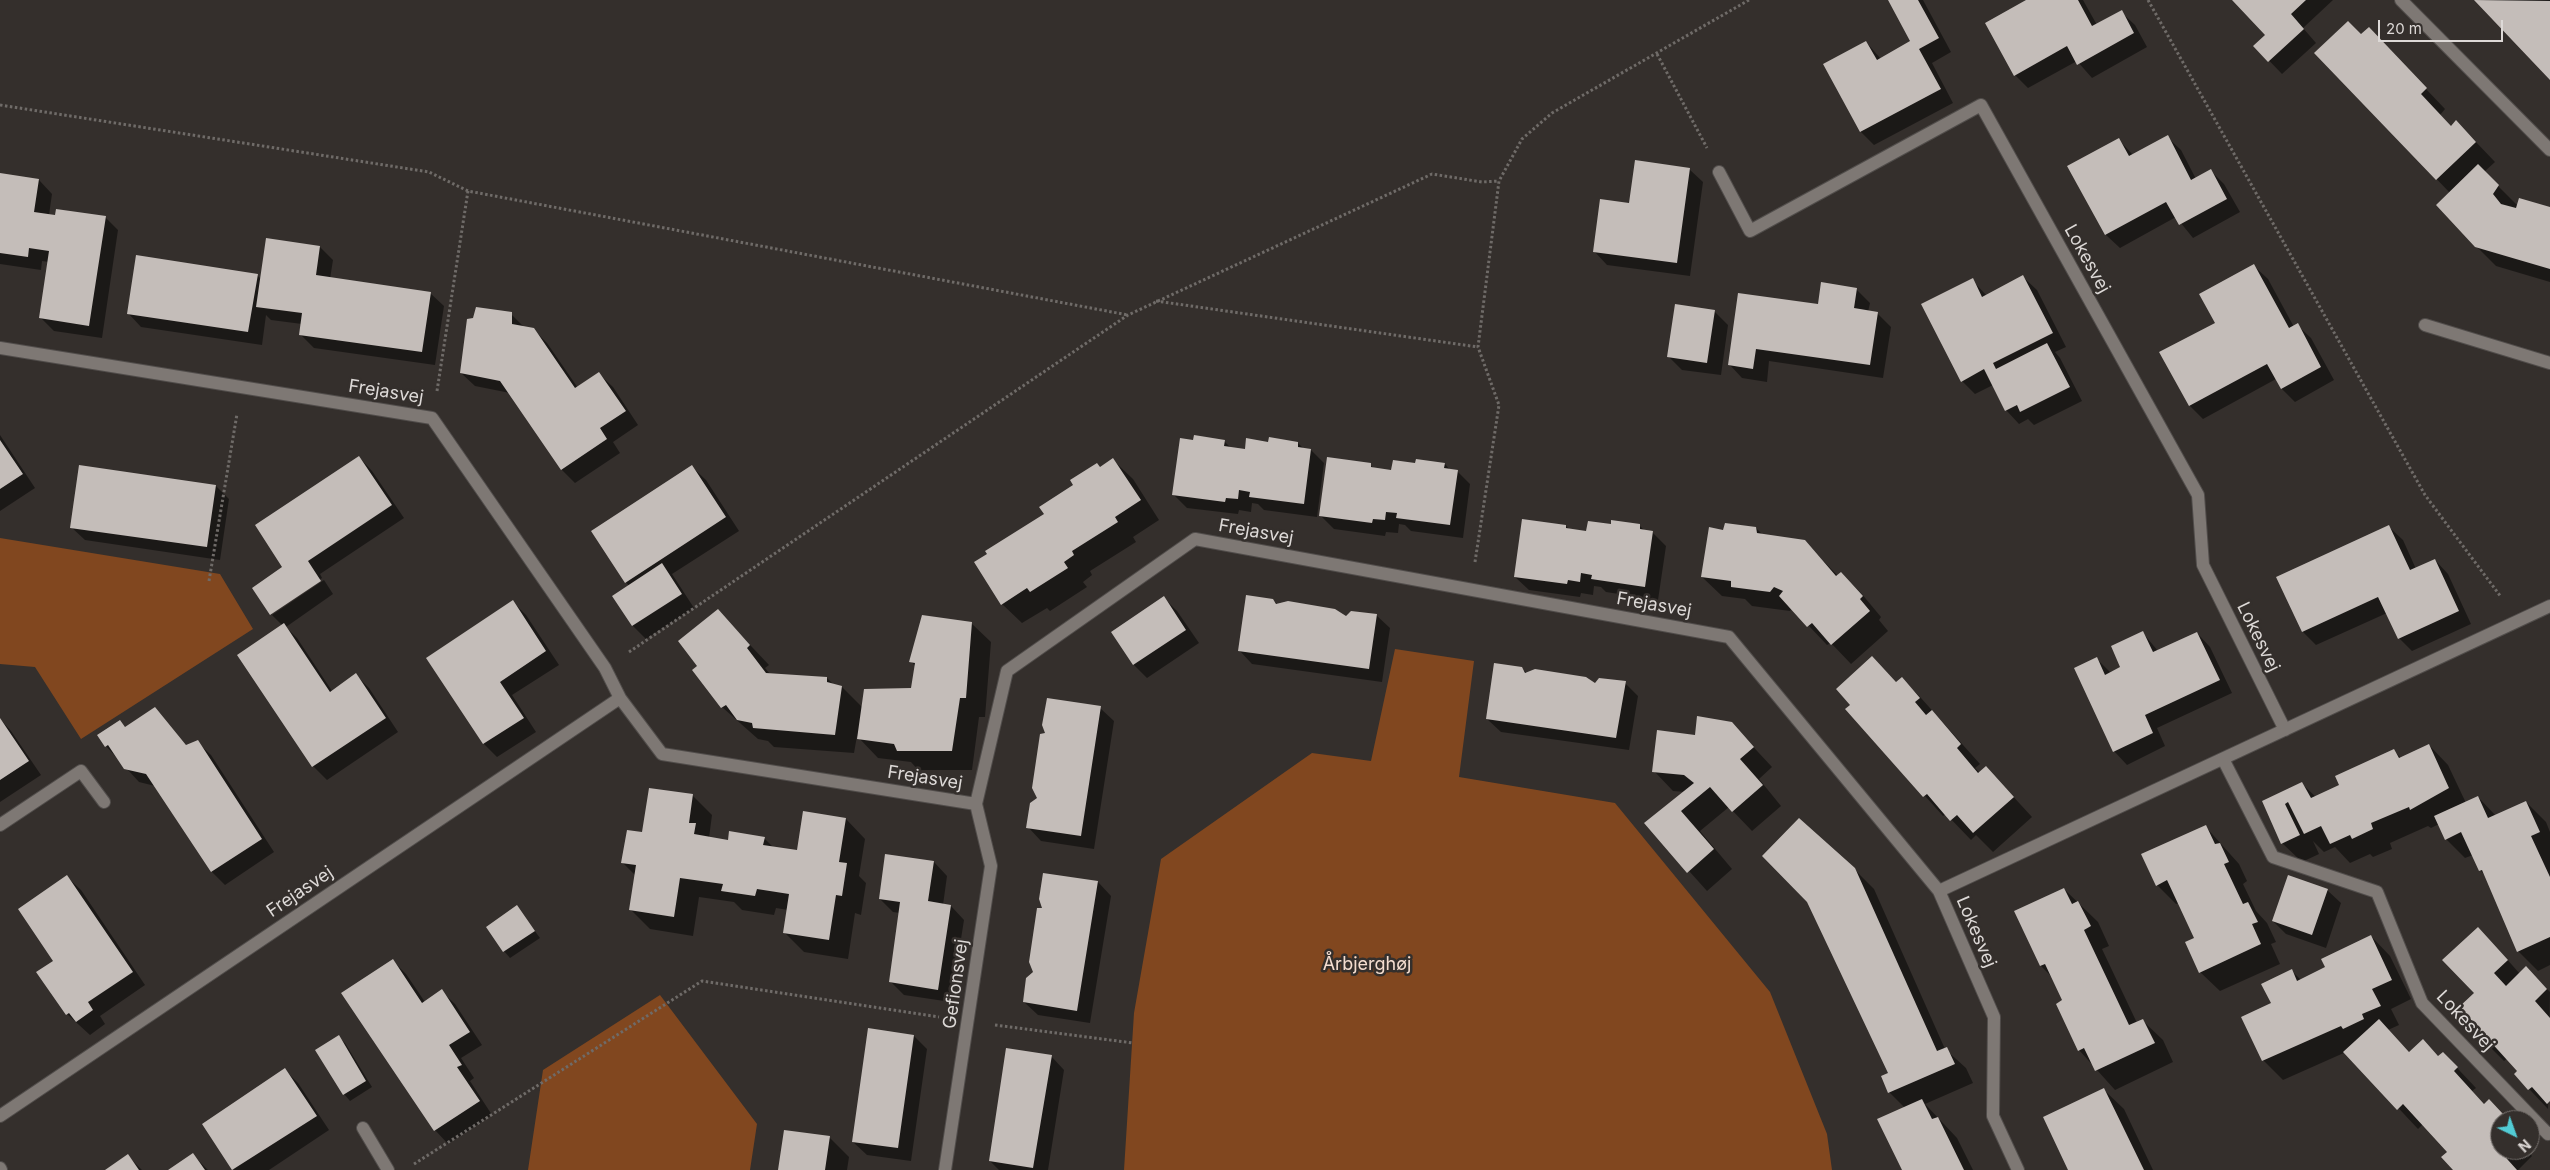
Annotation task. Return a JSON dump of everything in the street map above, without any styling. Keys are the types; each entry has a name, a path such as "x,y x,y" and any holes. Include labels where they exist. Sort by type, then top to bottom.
{"street":[{"path":"2401,0 2550,150"},
{"name":"Lokesvej","path":"1719,172 1750,231 1982,106 2198,495 2203,565 2285,730"},
{"path":"2425,325 2550,363"},
{"name":"Frejasvej","path":"0,348 432,418 605,668 620,698 662,754 976,804 1007,670 1195,538 1729,637 1939,891"},
{"name":"Lokesvej","path":"2018,1170 1993,1116 1994,1017 1939,891 2550,606"},
{"name":"Frejasvej","path":"0,1116 620,698"},
{"name":"Lokesvej","path":"2223,759 2272,857 2377,892 2422,1003 2548,1134 2550,1133"},
{"path":"0,826 82,771 104,802"},
{"name":"Gefionsvej","path":"946,1170 991,866 976,804"},
{"path":"363,1128 389,1170"}],"path":[{"path":"1470,589 1499,405 1478,347 1499,181 1522,139 1552,113 1749,0"},
{"path":"2148,0 2425,496 2520,620"},
{"path":"1657,54 1719,172"},
{"path":"0,105 429,172 468,191 1128,315"},
{"path":"605,668 1128,315 1156,300 1432,174 1482,182 1499,181"},
{"path":"432,418 468,191"},
{"path":"1156,300 1478,347"},
{"path":"210,581 241,387"},
{"path":"389,1170 412,1166 702,981 968,1021 1133,1043"}],"green space":[{"path":"0,538 220,574 253,629 81,739 35,667 0,664"},
{"name":"Årbjerghøj","path":"1395,649 1474,661 1459,777 1615,803 1770,992 1827,1134 1832,1170 1124,1170 1134,1013 1161,859 1312,753 1371,761"},
{"path":"660,995 757,1124 750,1170 528,1170 543,1070"}],"building":[{"path":"1888,0 1918,0 1939,38 1919,49 1941,89 1860,132 1823,64 1866,41 1877,60 1910,41"},
{"path":"2026,0 2078,0 2092,26 2122,10 2134,33 2077,65 2067,46 2014,76 1985,23"},
{"path":"2232,0 2306,0 2291,14 2304,29 2268,62 2253,46 2265,35"},
{"path":"2474,0 2550,1 2550,80"},
{"path":"2348,21 2361,34 2369,27 2427,88 2421,94 2451,126 2456,120 2476,142 2436,180 2314,53"},
{"path":"2168,135 2191,180 2211,169 2227,199 2179,225 2166,202 2105,235 2067,166 2119,138 2129,156"},
{"path":"1635,160 1690,168 1677,263 1593,252 1600,199 1629,203"},
{"path":"2478,164 2499,185 2493,194 2501,204 2516,208 2519,198 2550,207 2550,269 2475,247 2436,205"},
{"path":"0,173 39,179 34,212 55,215 56,209 106,216 89,326 39,318 49,251 29,248 28,257 0,253"},
{"path":"266,238 320,246 316,275 431,292 422,352 299,335 302,313 256,307"},
{"path":"136,255 258,274 248,332 127,314"},
{"path":"2254,264 2289,328 2298,323 2321,367 2281,389 2267,364 2189,406 2159,352 2215,323 2199,294"},
{"path":"2023,275 2053,333 1993,363 1996,369 2047,343 2070,387 2020,412 2017,405 2005,411 1984,369 1961,382 1921,304 1973,278 1982,297"},
{"path":"1821,282 1857,288 1854,308 1878,312 1870,365 1756,349 1753,369 1728,365 1738,293 1818,304"},
{"path":"1675,304 1715,310 1707,363 1667,357"},
{"path":"476,307 512,312 512,324 534,328 575,388 599,372 626,411 600,428 607,439 561,470 500,381 460,373 467,319 473,318"},
{"path":"1194,435 1225,440 1224,446 1245,449 1246,438 1268,442 1269,437 1298,442 1298,447 1311,449 1304,504 1249,497 1250,492 1239,490 1238,499 1226,498 1225,502 1172,495 1180,438 1193,440"},
{"path":"0,440 23,474 0,489"},
{"path":"359,456 392,505 308,561 321,581 270,615 252,588 282,567 255,525"},
{"path":"1327,457 1371,463 1371,467 1391,470 1393,460 1415,463 1416,459 1445,463 1444,468 1458,470 1450,525 1396,518 1397,513 1386,512 1385,520 1373,519 1372,523 1319,516"},
{"path":"1113,458 1141,500 1115,517 1118,522 1072,551 1074,555 1064,562 1068,568 1030,592 1027,588 1001,605 974,562 987,554 985,551 1044,514 1039,507 1073,485 1070,480 1097,463 1100,467"},
{"path":"79,465 216,485 207,547 70,528"},
{"path":"692,465 726,517 625,583 591,531"},
{"path":"1522,519 1566,525 1566,528 1586,531 1588,521 1611,524 1611,520 1640,524 1640,529 1653,531 1645,587 1591,579 1592,575 1581,573 1580,582 1568,580 1567,584 1514,577"},
{"path":"1725,523 1756,527 1757,533 1805,540 1836,576 1841,572 1863,596 1860,599 1870,611 1831,645 1812,623 1807,627 1779,596 1783,591 1774,587 1770,592 1731,587 1731,581 1701,577 1709,527 1723,530"},
{"path":"2389,525 2410,570 2435,559 2459,611 2398,639 2378,597 2302,632 2276,577"},
{"path":"662,563 682,594 632,626 612,596"},
{"path":"1246,595 1273,599 1276,604 1288,601 1335,609 1346,616 1351,611 1377,614 1369,669 1238,651"},
{"path":"1164,596 1186,630 1133,665 1111,632"},
{"path":"513,600 546,651 500,682 524,718 483,744 426,658"},
{"path":"718,609 750,645 747,648 766,673 827,677 827,682 842,686 835,735 753,728 752,723 737,720 726,705 721,708 692,670 697,666 678,641"},
{"path":"922,615 972,622 966,698 960,698 952,751 897,751 894,744 857,739 864,689 911,688 915,663 909,662"},
{"path":"284,623 330,692 356,673 386,718 312,767 237,655"},
{"path":"2143,631 2153,652 2197,632 2220,680 2145,715 2153,733 2113,752 2074,668 2097,657 2105,675 2120,667 2111,646"},
{"path":"1872,656 1896,682 1902,677 1920,698 1915,702 1926,715 1932,710 1961,744 1957,748 1978,773 1986,766 2014,797 1973,833 1957,815 1950,821 1927,794 1923,797 1845,709 1850,705 1836,689"},
{"path":"1494,663 1522,667 1525,673 1535,669 1586,677 1595,683 1599,678 1626,681 1616,738 1486,719"},
{"path":"1047,698 1101,706 1081,836 1026,828 1030,803 1037,798 1032,788 1040,734 1045,733 1042,725"},
{"path":"155,707 186,745 198,740 262,839 211,872 146,774 124,769 108,745 105,747 97,735 120,720 125,727"},
{"path":"1697,716 1732,722 1754,747 1740,759 1763,785 1732,812 1710,787 1681,811 1714,849 1687,873 1644,823 1694,783 1684,775 1652,772 1657,730 1695,735"},
{"path":"0,718 29,761 0,780"},
{"path":"2429,744 2449,788 2410,810 2409,807 2371,823 2373,829 2352,839 2350,835 2330,844 2321,826 2304,834 2288,802 2285,804 2300,835 2281,844 2262,801 2302,782 2311,798 2339,785 2335,776 2394,749 2399,758"},
{"path":"649,788 693,794 689,823 696,823 694,834 728,840 729,831 765,837 763,845 797,850 803,811 846,818 839,862 847,863 842,896 836,895 829,940 783,933 789,894 757,889 755,896 721,891 723,884 680,878 674,917 629,910 636,865 621,863 627,830 642,832"},
{"path":"2478,796 2488,818 2526,801 2540,832 2531,836 2550,877 2550,937 2517,952 2482,870 2479,871 2461,832 2445,840 2434,816"},
{"path":"1799,818 1855,868 1937,1051 1947,1047 1955,1064 1888,1093 1881,1076 1888,1073 1807,902 1762,856"},
{"path":"2206,825 2215,844 2220,843 2229,862 2224,864 2243,904 2248,902 2258,922 2252,924 2261,944 2199,973 2185,942 2194,938 2167,880 2156,886 2141,854"},
{"path":"885,854 934,861 928,901 951,905 938,990 889,982 900,902 879,899"},
{"path":"1043,873 1098,881 1077,1011 1023,1002 1026,978 1033,972 1029,962 1037,908 1042,908 1039,899"},
{"path":"67,875 133,972 88,1002 93,1010 76,1022 69,1013 66,1015 36,972 53,961 18,909"},
{"path":"2288,875 2328,889 2312,935 2272,921"},
{"path":"2064,888 2072,904 2078,901 2091,926 2084,930 2129,1025 2143,1019 2155,1043 2095,1071 2084,1048 2078,1051 2056,1004 2062,1000 2045,964 2040,966 2014,911"},
{"path":"517,905 535,931 503,952 486,927"},
{"path":"2478,927 2508,960 2494,973 2506,986 2526,966 2547,989 2535,1001 2550,1018 2550,1101 2547,1104 2532,1087 2528,1090 2514,1074 2517,1071 2488,1039 2484,1043 2470,1027 2474,1023 2459,1007 2474,993 2442,960"},
{"path":"2371,935 2392,980 2372,989 2381,1006 2362,1014 2364,1019 2343,1029 2341,1026 2262,1061 2241,1017 2271,1003 2261,984 2292,969 2297,981 2325,967 2321,959"},
{"path":"393,959 422,1003 442,989 470,1032 449,1045 462,1065 457,1067 480,1101 434,1131 341,993"},
{"path":"2379,1019 2409,1052 2423,1039 2438,1056 2443,1052 2458,1067 2454,1071 2484,1104 2489,1099 2499,1110 2490,1110 2490,1160 2508,1160 2517,1170 2453,1170 2441,1157 2447,1152 2403,1104 2397,1110 2343,1052"},
{"path":"868,1028 914,1035 898,1148 852,1142"},
{"path":"339,1035 366,1081 343,1095 315,1050"},
{"path":"1006,1048 1052,1055 1033,1168 989,1161"},
{"path":"285,1068 317,1116 232,1170 202,1124"},
{"path":"2104,1088 2144,1170 2068,1170 2043,1117"},
{"path":"1922,1099 1932,1119 1938,1117 1964,1170 1902,1170 1877,1119"},
{"path":"784,1130 830,1136 825,1170 778,1170"},
{"path":"193,1153 205,1170 168,1170"},
{"path":"128,1154 139,1170 105,1170"}]}
